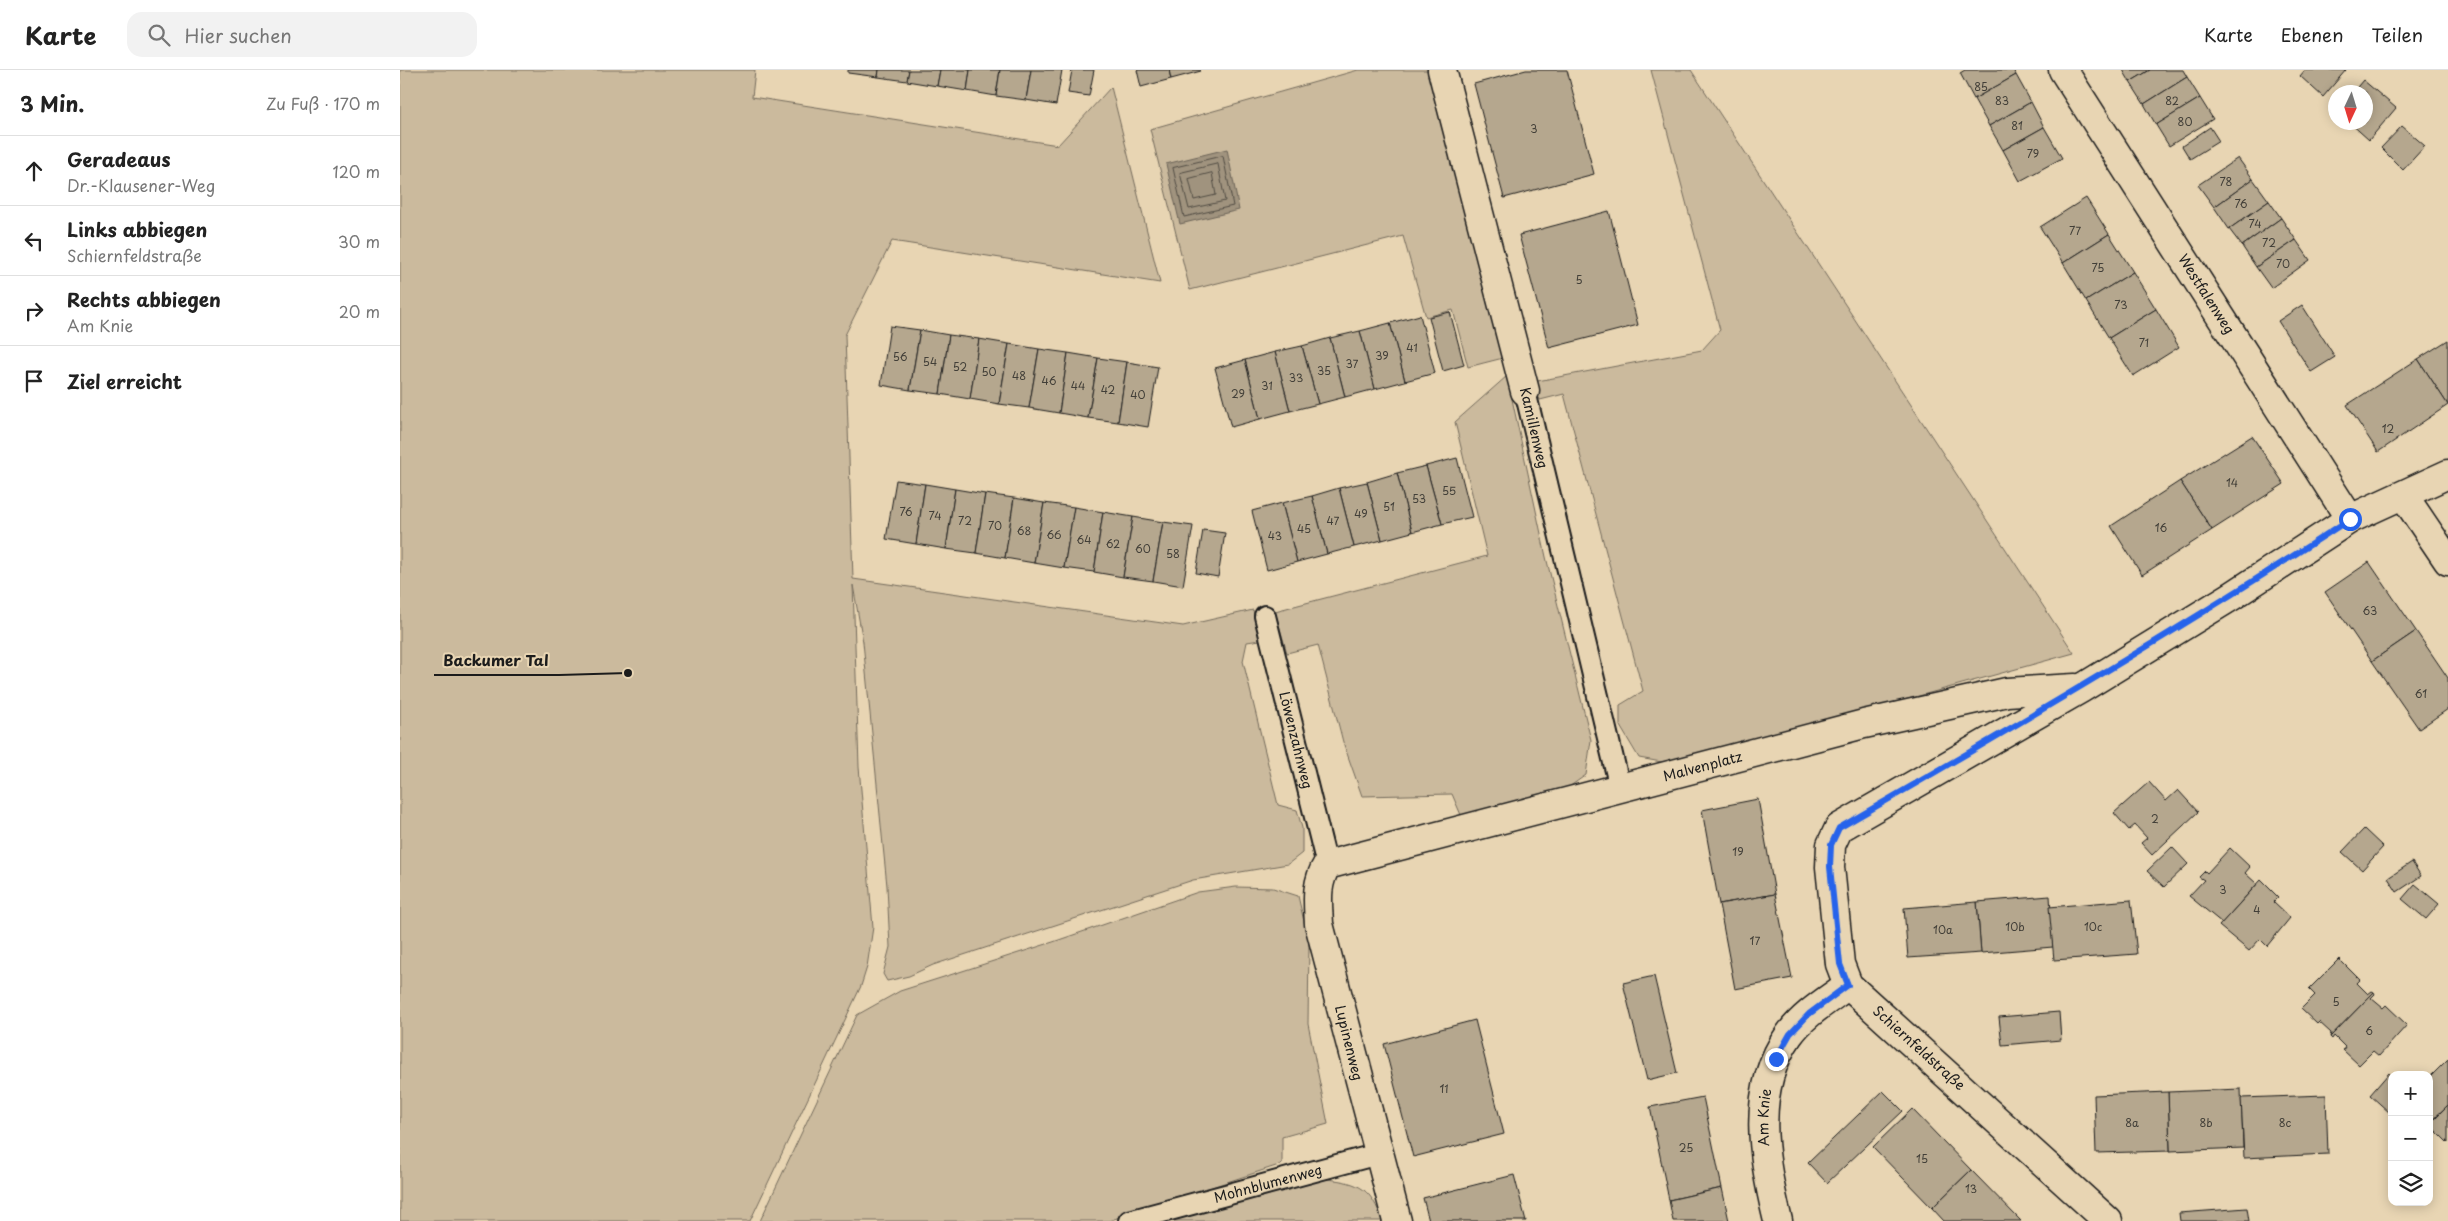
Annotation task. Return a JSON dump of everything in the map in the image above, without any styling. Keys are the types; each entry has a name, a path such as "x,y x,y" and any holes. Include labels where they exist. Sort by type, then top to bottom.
{"street":[{"name":"Kamillenweg","path":"1442,70 1525,391"},
{"name":"Westfalenweg","path":"2063,70 2350,519"},
{"path":"2082,688 2232,596 2350,519 2404,496 2448,474"},
{"path":"2404,496 2448,561"},
{"name":"Malvenplatz","path":"1327,865 1864,724 2007,692 2082,688"},
{"name":"Schiernfeldstraße","path":"2082,688 1839,828 1831,845 1830,867 1840,964 1848,985 2108,1221"},
{"name":"Lupinenweg","path":"1327,865 1320,877 1317,892 1319,924 1397,1221"},
{"name":"Am Knie","path":"1778,1221 1764,1147 1762,1123 1768,1080 1776,1059 1790,1034 1809,1014 1848,985"}],"lane":[{"name":"Kamillenweg","path":"1525,391 1620,788"},
{"name":"Löwenzahnweg","path":"1265,616 1327,865"},
{"name":"Mohnblumenweg","path":"1129,1221 1378,1154"}],"shaded area":[{"path":"400,70 755,70 752,97 1058,145 1111,87 1160,283 892,241 845,335 853,579 1183,626 1253,610 1260,640 1247,642 1243,661 1278,805 1297,810 1302,828 1302,853 1288,864 1193,880 933,965 909,976 887,981 883,974 890,947 887,886 863,642 853,585 859,767 873,927 867,967 861,986 750,1221 400,1221"},
{"path":"1358,70 1427,70 1503,358 1468,367 1453,310 1426,317 1403,236 1190,290 1150,129"},
{"path":"1651,70 1691,70 2074,653 1673,764 1639,758 1620,726 1620,705 1643,691 1564,394 1540,400 1532,382 1702,350 1720,330"},
{"path":"1507,376 1546,557 1591,740 1586,775 1566,789 1461,815 1452,794 1362,796 1343,742 1318,645 1287,653 1275,611 1487,556 1455,422"},
{"path":"1236,887 1273,888 1298,896 1309,943 1308,1024 1328,1124 1282,1137 1282,1164 1108,1221 760,1221 857,1015 900,991 1053,942 1198,892"},
{"path":"1327,1179 1349,1183 1363,1190 1374,1202 1383,1221 1156,1221"}],"water":[{"path":"1227,149 1239,210 1180,224 1166,164"}],"building":[{"path":"848,70 879,70 878,77 848,73"},
{"path":"879,70 909,70 907,81 878,77"},
{"path":"909,70 940,70 937,86 907,81"},
{"path":"940,70 970,70 967,91 937,86"},
{"path":"970,70 1000,70 996,96 967,91"},
{"path":"1000,70 1031,70 1026,100 996,96"},
{"path":"1031,70 1062,70 1056,105 1026,100"},
{"path":"1072,70 1094,70 1089,96 1068,93"},
{"path":"1137,70 1169,70 1171,79 1141,87"},
{"path":"1169,70 1200,70 1201,71 1171,79"},
{"path":"1526,70 1567,70 1594,174 1504,198 1474,84"},
{"path":"1965,70 2013,70 2016,75 1974,99 1960,73"},
{"path":"2123,70 2150,70 2130,82"},
{"path":"2150,70 2183,70 2187,77 2144,104 2130,82"},
{"path":"2305,70 2346,70 2333,85 2328,85 2328,91 2323,97 2300,76"},
{"path":"2016,75 2031,102 1989,126 1974,99"},
{"path":"2187,77 2200,98 2156,125 2144,104"},
{"path":"2363,80 2369,85 2359,85"},
{"path":"2373,88 2396,108 2369,140 2358,130 2373,130"},
{"path":"2200,98 2213,119 2169,146 2156,125"},
{"path":"2031,102 2044,127 2003,150 1989,126"},
{"path":"2402,126 2425,146 2403,170 2381,148"},
{"path":"2044,127 2062,158 2020,181 2003,150"},
{"path":"2210,127 2219,141 2190,159 2182,146"},
{"path":"2238,158 2253,179 2214,207 2198,185"},
{"path":"2253,179 2269,201 2229,229 2214,207"},
{"path":"2086,198 2109,234 2063,263 2040,227"},
{"path":"2269,201 2281,218 2242,246 2229,229"},
{"path":"1609,211 1638,325 1549,348 1519,235"},
{"path":"2281,218 2296,240 2256,267 2242,246"},
{"path":"2109,234 2133,272 2086,301 2063,263"},
{"path":"2296,240 2310,260 2271,288 2256,267"},
{"path":"2133,272 2156,309 2109,338 2086,301"},
{"path":"2302,305 2335,357 2311,372 2278,321"},
{"path":"2156,309 2179,347 2133,376 2109,338"},
{"path":"1450,312 1464,365 1443,371 1429,317"},
{"path":"1420,315 1435,373 1405,381 1390,323"},
{"path":"1390,323 1405,381 1375,389 1360,331"},
{"path":"890,326 920,330 910,390 881,385"},
{"path":"920,330 949,335 940,394 910,390"},
{"path":"1360,331 1375,389 1345,397 1330,338"},
{"path":"949,335 979,339 970,399 940,394"},
{"path":"1330,338 1345,397 1318,404 1302,346"},
{"path":"979,339 1009,344 999,404 970,399"},
{"path":"2448,340 2448,405 2418,359"},
{"path":"1009,344 1039,349 1029,408 999,404"},
{"path":"1302,346 1318,404 1290,411 1275,352"},
{"path":"1039,349 1068,353 1059,413 1029,408"},
{"path":"1275,352 1290,411 1260,419 1245,360"},
{"path":"1068,353 1098,358 1088,418 1059,413"},
{"path":"1098,358 1127,362 1118,422 1088,418"},
{"path":"2418,359 2448,405 2378,452 2347,405"},
{"path":"1245,360 1260,419 1231,427 1215,368"},
{"path":"1127,362 1158,367 1148,427 1118,422"},
{"path":"2252,436 2284,484 2212,530 2180,481"},
{"path":"1457,458 1472,517 1442,524 1426,466"},
{"path":"1426,466 1442,524 1412,532 1397,473"},
{"path":"1397,473 1412,532 1382,540 1367,482"},
{"path":"896,480 925,484 916,544 886,539"},
{"path":"2180,481 2212,530 2142,575 2111,526"},
{"path":"1367,482 1382,540 1354,547 1339,488"},
{"path":"925,484 955,489 946,549 916,544"},
{"path":"1339,488 1354,547 1327,554 1312,496"},
{"path":"955,489 985,494 976,553 946,549"},
{"path":"985,494 1014,498 1005,558 976,553"},
{"path":"1312,496 1327,554 1297,562 1282,503"},
{"path":"1014,498 1044,503 1034,563 1005,558"},
{"path":"1044,503 1074,507 1064,568 1034,563"},
{"path":"1282,503 1297,562 1267,570 1252,511"},
{"path":"1074,507 1103,512 1094,572 1064,568"},
{"path":"1103,512 1133,517 1123,577 1094,572"},
{"path":"1133,517 1163,522 1153,581 1123,577"},
{"path":"1163,522 1193,526 1183,586 1153,581"},
{"path":"1203,530 1225,533 1218,577 1196,573"},
{"path":"2369,562 2416,631 2372,661 2325,592"},
{"path":"2416,631 2448,678 2448,709 2419,729 2372,661"},
{"path":"2149,782 2166,801 2178,790 2198,812 2152,855 2141,843 2147,838 2135,825 2129,830 2114,813"},
{"path":"1758,799 1775,894 1719,904 1702,810"},
{"path":"2364,829 2383,847 2362,870 2342,852"},
{"path":"2172,847 2188,864 2164,887 2147,871"},
{"path":"2230,848 2250,867 2245,873 2257,884 2222,923 2189,896 2204,880 2199,877 2205,871 2207,873"},
{"path":"2412,862 2421,876 2397,892 2388,878"},
{"path":"2261,880 2278,897 2273,902 2290,918 2267,946 2260,939 2249,951 2219,926"},
{"path":"2415,884 2439,904 2426,919 2402,899"},
{"path":"1775,894 1792,978 1735,989 1719,904"},
{"path":"2050,896 2053,947 1981,953 1977,902"},
{"path":"2131,900 2137,954 2054,960 2049,907"},
{"path":"1977,902 1981,953 1908,958 1904,908"},
{"path":"2339,959 2360,980 2357,983 2368,994 2372,991 2374,992 2330,1037 2331,1033 2319,1022 2317,1024 2301,1009 2315,995 2309,989"},
{"path":"1654,976 1677,1073 1647,1080 1623,983"},
{"path":"2374,992 2375,994 2371,998 2383,1008 2386,1005 2407,1025 2379,1056 2373,1051 2359,1065 2343,1050 2345,1047 2334,1036 2332,1039 2330,1037"},
{"path":"2059,1012 2061,1040 2002,1045 1999,1017"},
{"path":"1475,1020 1504,1134 1413,1157 1384,1044"},
{"path":"2448,1059 2448,1105 2433,1119 2433,1116 2433,1074"},
{"path":"2388,1074 2388,1111 2370,1095"},
{"path":"2241,1089 2243,1148 2170,1151 2168,1092"},
{"path":"1883,1091 1903,1111 1827,1183 1808,1163"},
{"path":"2168,1092 2170,1151 2096,1153 2094,1095"},
{"path":"2326,1095 2328,1154 2244,1158 2241,1098"},
{"path":"1703,1097 1722,1188 1669,1200 1650,1107"},
{"path":"2448,1105 2448,1143 2433,1128 2433,1120"},
{"path":"1912,1109 1971,1170 1932,1208 1873,1147"},
{"path":"1971,1170 2021,1221 1944,1221 1932,1208"},
{"path":"1514,1175 1526,1221 1429,1221 1423,1198"},
{"path":"1722,1188 1729,1221 1673,1221 1669,1200"},
{"path":"2247,1208 2249,1221 2180,1221 2179,1213"}],"place":[{"name":"Backumer Tal","path":"628,673"}],"route":[{"path":"1776,1059 1790,1034 1809,1014 1848,985 1840,964 1830,867 1831,845 1839,828 2082,688 2232,596 2350,519"}]}
